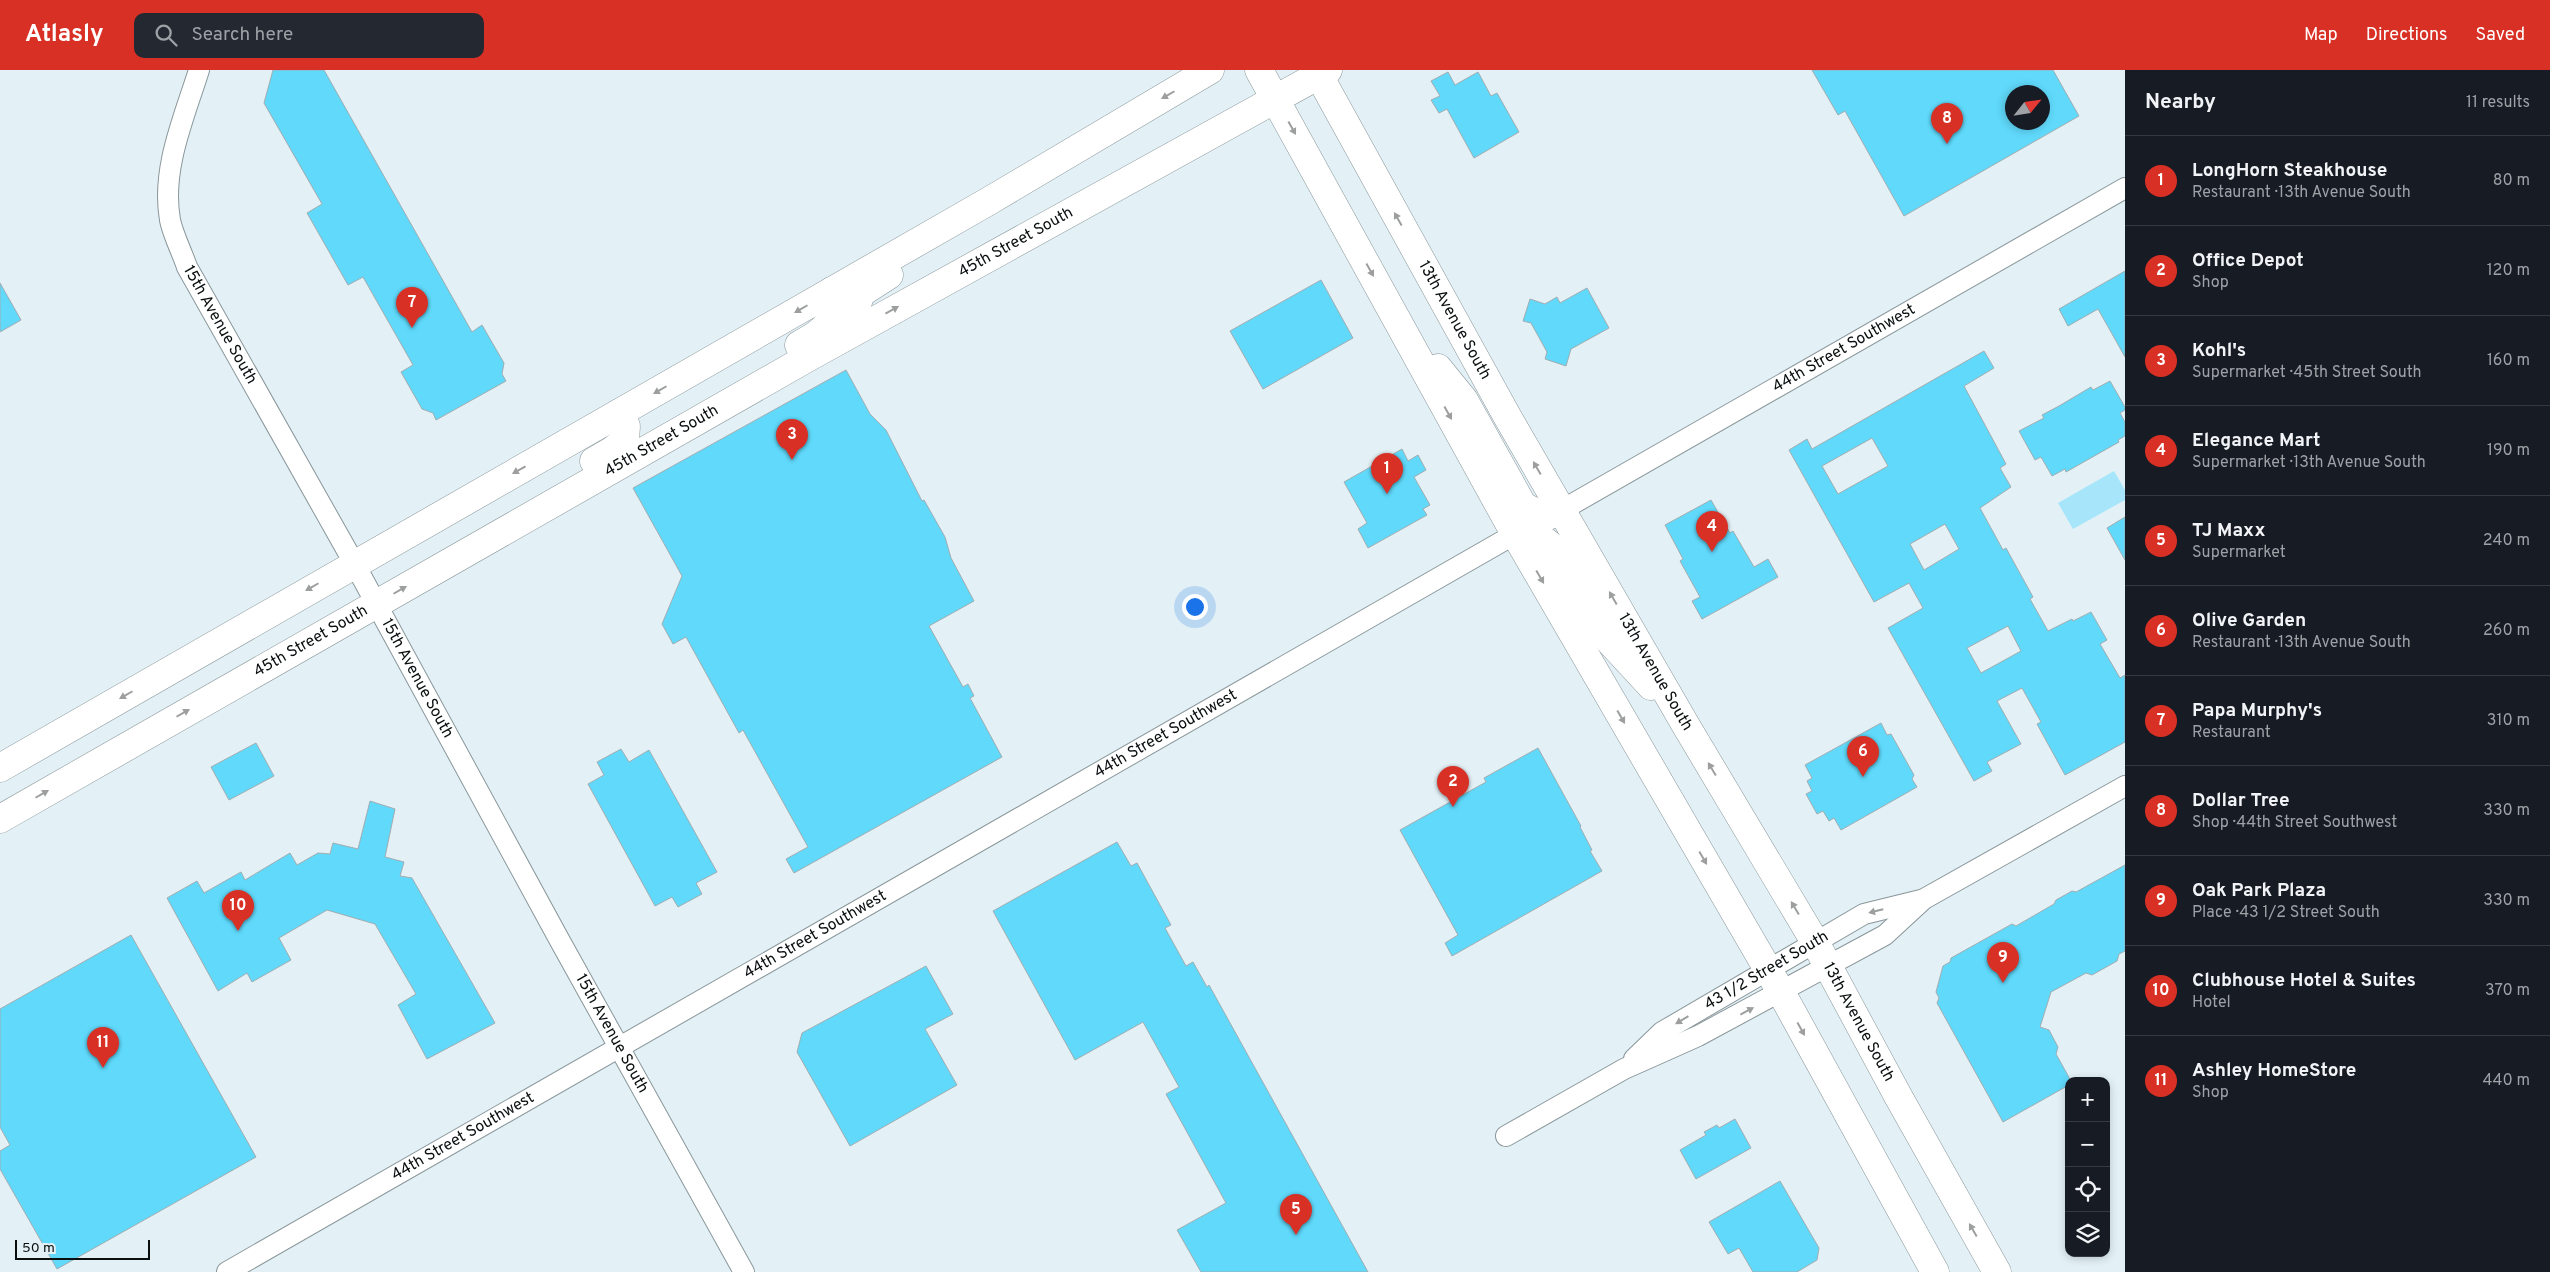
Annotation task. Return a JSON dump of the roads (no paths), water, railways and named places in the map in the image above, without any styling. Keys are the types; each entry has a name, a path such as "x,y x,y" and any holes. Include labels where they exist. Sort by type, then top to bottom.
{"main road":[{"path":"0,768 354,563 832,291 1210,70"},
{"path":"1259,70 1515,534 1774,981 1935,1272"},
{"name":"45th Street South","path":"0,818 651,446 1321,72"},
{"name":"13th Avenue South","path":"1321,72 1502,407 1685,724 1815,942 1898,1096 1997,1272"},
{"path":"857,330 852,319 861,293 981,221 1054,162"},
{"path":"651,446 670,420 708,396 820,333 831,321 837,303 832,291"},
{"path":"1398,320 1464,400 1523,506 1544,518 1562,510"},
{"path":"527,517 539,498 561,479 613,450 625,440 626,426 619,413"},
{"path":"1515,534 1536,535 1550,545 1561,559 1603,634 1685,724"},
{"path":"0,784 7,780 36,747"}],"street":[{"name":"15th Avenue South","path":"199,70 171,161 168,193 170,221 187,267 354,563 744,1272"},
{"name":"44th Street Southwest","path":"1562,510 2125,188"},
{"name":"44th Street Southwest","path":"227,1272 1515,534"},
{"name":"43 1/2 Street South","path":"1506,1136 1624,1069 1662,1032 1774,981 1828,966 1885,934 1924,899 2125,786"},
{"name":"43 1/2 Street South","path":"1774,981 1815,942 1864,914 1924,899"}],"place":[{"name":"Dollar Tree","path":"1947,144"},
{"name":"Papa Murphy's","path":"412,328"},
{"name":"Kohl's","path":"792,460"},
{"name":"LongHorn Steakhouse","path":"1387,494"},
{"name":"Elegance Mart","path":"1712,552"},
{"name":"Olive Garden","path":"1863,777"},
{"name":"Office Depot","path":"1453,807"},
{"name":"Clubhouse Hotel & Suites","path":"238,931"},
{"name":"Oak Park Plaza","path":"2003,983"},
{"name":"Ashley HomeStore","path":"103,1068"},
{"name":"TJ Maxx","path":"1296,1235"}]}
